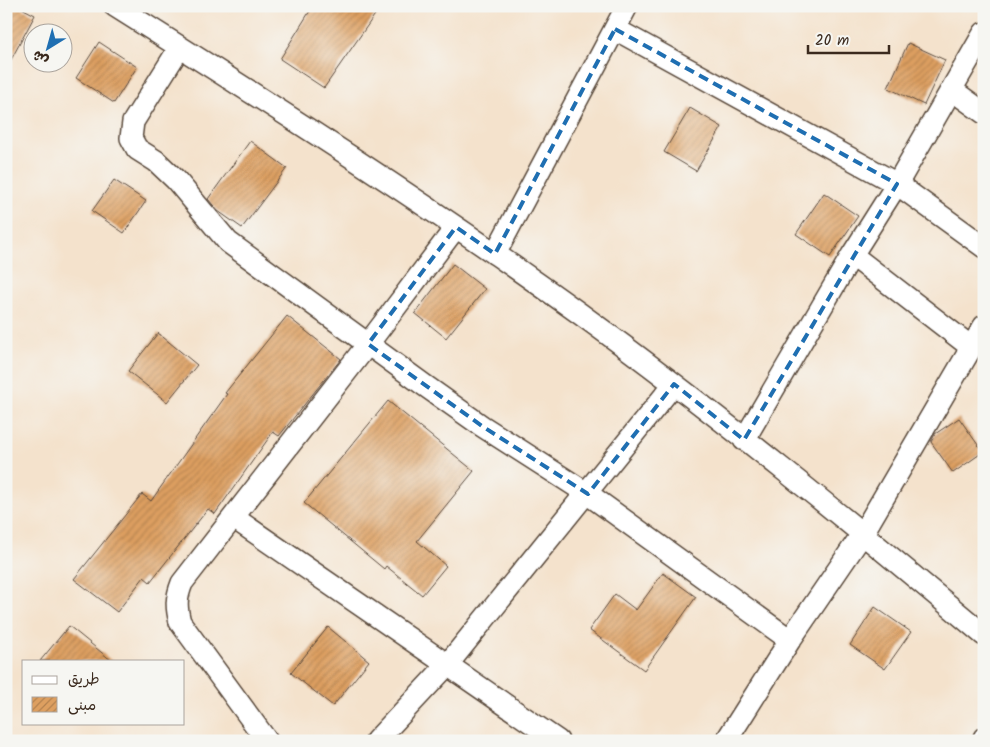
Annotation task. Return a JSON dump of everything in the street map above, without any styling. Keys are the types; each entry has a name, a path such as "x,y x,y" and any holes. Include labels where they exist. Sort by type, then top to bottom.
{"street":[{"path":"115,6 495,254 674,384 863,533 984,635"},
{"path":"495,254 627,6"},
{"path":"615,28 897,184 984,247"},
{"path":"744,440 852,255 897,184 984,33"},
{"path":"180,47 133,122 131,138 137,149 156,161 176,180 228,242 482,426 588,494 790,640"},
{"path":"952,90 984,113"},
{"path":"266,741 192,642 180,622 176,606 176,596 182,583 368,344 456,227"},
{"path":"852,255 971,347"},
{"path":"726,741 790,640 863,533 984,326"},
{"path":"376,741 448,664 588,494 674,384"},
{"path":"234,518 558,741"}],"highlighted area":[{"path":"615,29 897,184 744,440 674,384 588,494 482,426 368,344 456,227 495,254"}],"building":[{"path":"6,6 18,6 35,15 31,22 22,22 22,39 6,69"},
{"path":"313,6 381,6 324,88 280,59"},
{"path":"99,42 137,67 114,103 76,78"},
{"path":"908,43 945,60 924,105 888,88"},
{"path":"690,108 722,127 696,171 664,152"},
{"path":"250,141 287,168 242,228 218,211 208,199"},
{"path":"114,180 146,201 124,233 92,211"},
{"path":"824,193 858,216 830,257 796,234"},
{"path":"453,264 485,289 446,338 415,313"},
{"path":"287,316 341,359 279,436 273,432 215,514 208,509 150,582 144,577 117,612 74,579 142,494 151,501 227,394 225,393"},
{"path":"158,333 197,365 167,402 128,371"},
{"path":"388,401 474,471 417,541 446,566 422,595 386,566 384,569 304,503"},
{"path":"959,418 983,452 953,473 931,442 935,434"},
{"path":"663,573 696,597 644,670 589,630 615,594 636,610"},
{"path":"875,607 911,632 885,669 850,645"},
{"path":"69,626 111,660 41,660"},
{"path":"328,627 369,661 333,706 291,673"}]}
